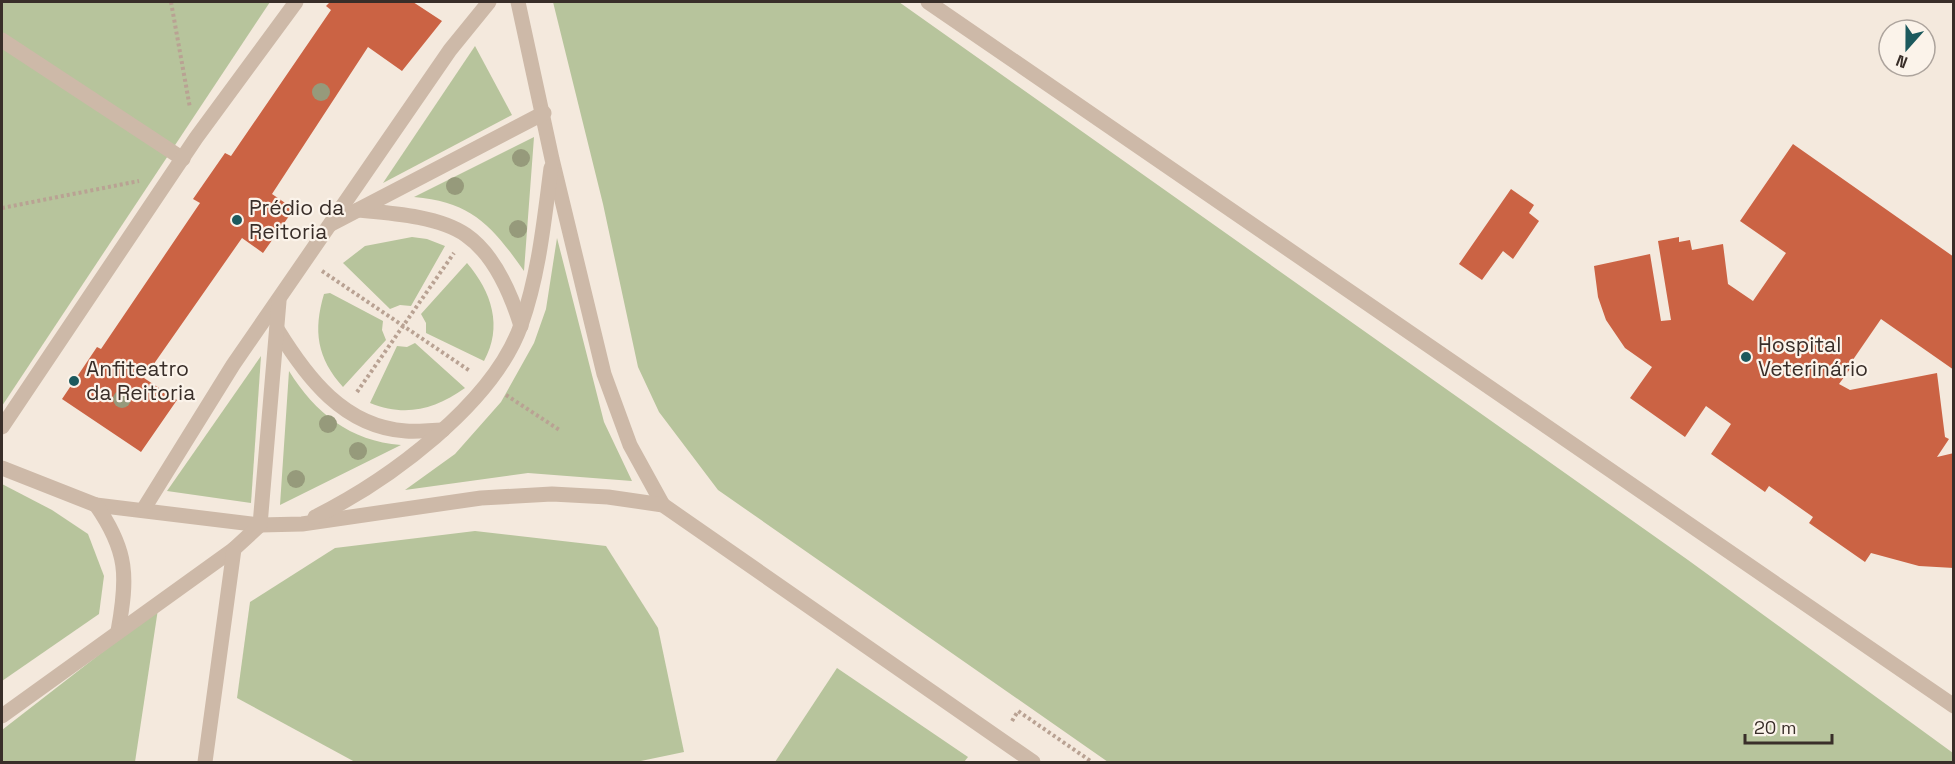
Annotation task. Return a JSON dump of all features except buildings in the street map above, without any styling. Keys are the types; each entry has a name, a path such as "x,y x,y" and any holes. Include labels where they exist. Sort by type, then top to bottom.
{"lane":[{"path":"2,427 196,138 296,2"},
{"path":"142,510 233,365 450,50 489,2"},
{"path":"518,2 544,113 552,159 604,374 630,445 663,506"},
{"path":"928,2 1953,706"},
{"path":"2,39 183,159"},
{"path":"328,226 544,113"},
{"path":"302,524 341,504 443,430 489,384 521,326 538,262 552,159"},
{"path":"357,210 403,214 443,225 466,235 486,256 510,292 521,326"},
{"path":"2,716 118,630 234,549 260,525 279,301"},
{"path":"277,328 315,385 345,410 372,424 405,431 443,430"},
{"path":"2,468 96,505 260,525 302,524 481,498 528,495 608,497 663,506 1033,762"},
{"path":"96,505 112,528 125,575 118,630"},
{"path":"204,762 234,549"}],"path":[{"path":"171,2 196,138"},
{"path":"2,208 172,175"},
{"path":"345,410 466,235"},
{"path":"305,261 405,324"},
{"path":"1018,711 1092,762"}],"green space":[{"path":"2,2 270,2 2,406"},
{"path":"553,2 899,2 1688,560 1953,753 1953,762 1108,762 718,490 659,412 638,367 603,204"},
{"path":"475,46 512,115 383,183"},
{"path":"534,137 524,271 501,241 479,219 451,204 414,197"},
{"path":"412,237 427,239 445,246 411,306 400,305 390,309 343,263 365,246"},
{"path":"557,238 604,422 632,481 528,473 405,490 455,454 501,402 534,343 546,309"},
{"path":"467,263 483,286 492,310 493,335 484,361 426,333 426,323 421,314"},
{"path":"330,293 383,321 382,330 386,340 343,387 334,376 323,355 318,332 324,294"},
{"path":"415,343 465,388 442,402 419,409 395,410 370,403 397,346 407,347"},
{"path":"261,356 251,503 167,491"},
{"path":"289,371 310,400 336,422 366,438 401,445 280,505"},
{"path":"2,484 52,510 88,534 104,576 99,614 2,681"},
{"path":"475,531 606,546 658,628 684,752 636,762 355,762 237,698 250,602 335,548"},
{"path":"158,609 135,762 2,762 2,730"},
{"path":"837,668 968,757 964,762 775,762"}],"place":[{"name":"Prédio da Reitoria","path":"237,220"},
{"name":"Hospital Veterinário","path":"1746,357"},
{"name":"Anfiteatro da Reitoria","path":"74,381"}]}
